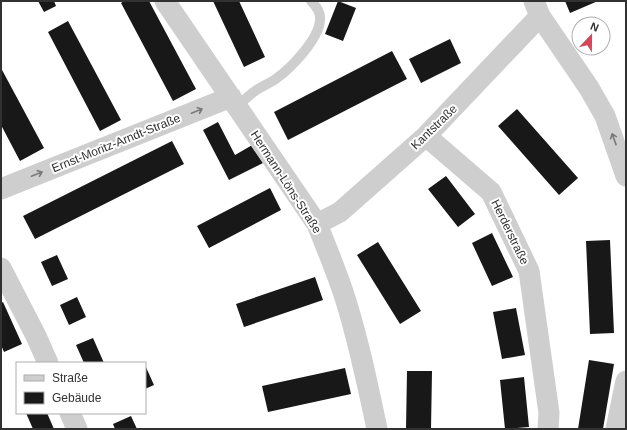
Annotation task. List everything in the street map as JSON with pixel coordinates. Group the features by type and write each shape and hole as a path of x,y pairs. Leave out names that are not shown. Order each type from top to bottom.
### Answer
{"street":[{"name":"Hermann-Löns-Straße","path":"165,1 316,224 346,301 366,374 377,429"},
{"name":"Kantstraße","path":"316,224 340,212 426,136 537,8"},
{"path":"537,8 606,116 626,176"},
{"name":"Ernst-Moritz-Arndt-Straße","path":"1,189 234,102"},
{"name":"Herderstraße","path":"426,136 491,192 529,271 549,413 548,429"},
{"path":"1,268 48,362"},
{"path":"616,429 626,381"},
{"path":"70,414 77,429"}],"lane":[{"path":"234,102 276,79 294,64 308,47 320,20 318,9 312,1"}],"building":[{"path":"38,1 54,1 56,6 44,12"},
{"path":"124,1 149,1 196,89 173,101 121,3"},
{"path":"213,1 239,1 265,57 244,67"},
{"path":"338,1 356,8 343,41 325,34"},
{"path":"565,1 598,1 570,13"},
{"path":"68,21 121,120 100,131 48,32"},
{"path":"450,39 461,63 421,83 409,59"},
{"path":"392,51 407,79 288,140 274,112"},
{"path":"1,68 44,148 20,161 1,125"},
{"path":"517,109 578,178 559,195 498,126"},
{"path":"218,122 235,155 254,144 263,163 229,180 203,130"},
{"path":"172,141 184,164 35,239 23,216"},
{"path":"446,176 475,214 458,227 428,189"},
{"path":"270,188 281,210 209,248 197,226"},
{"path":"492,233 513,277 492,286 472,243"},
{"path":"610,240 614,333 590,334 586,241"},
{"path":"378,242 421,311 400,324 357,255"},
{"path":"57,255 68,279 52,286 41,262"},
{"path":"315,277 323,300 244,327 236,304"},
{"path":"77,297 86,317 69,325 60,305"},
{"path":"3,302 22,344 4,352 1,345 1,303"},
{"path":"516,308 525,355 502,359 493,312"},
{"path":"93,338 104,362 84,362 76,345"},
{"path":"589,360 614,364 603,429 578,429"},
{"path":"146,367 154,385 146,389"},
{"path":"345,368 351,394 268,412 262,386"},
{"path":"407,371 432,371 431,429 406,429"},
{"path":"524,377 529,427 505,429 500,380"},
{"path":"26,414 47,414 54,429 33,429"},
{"path":"131,416 137,429 115,429 113,424"}]}
